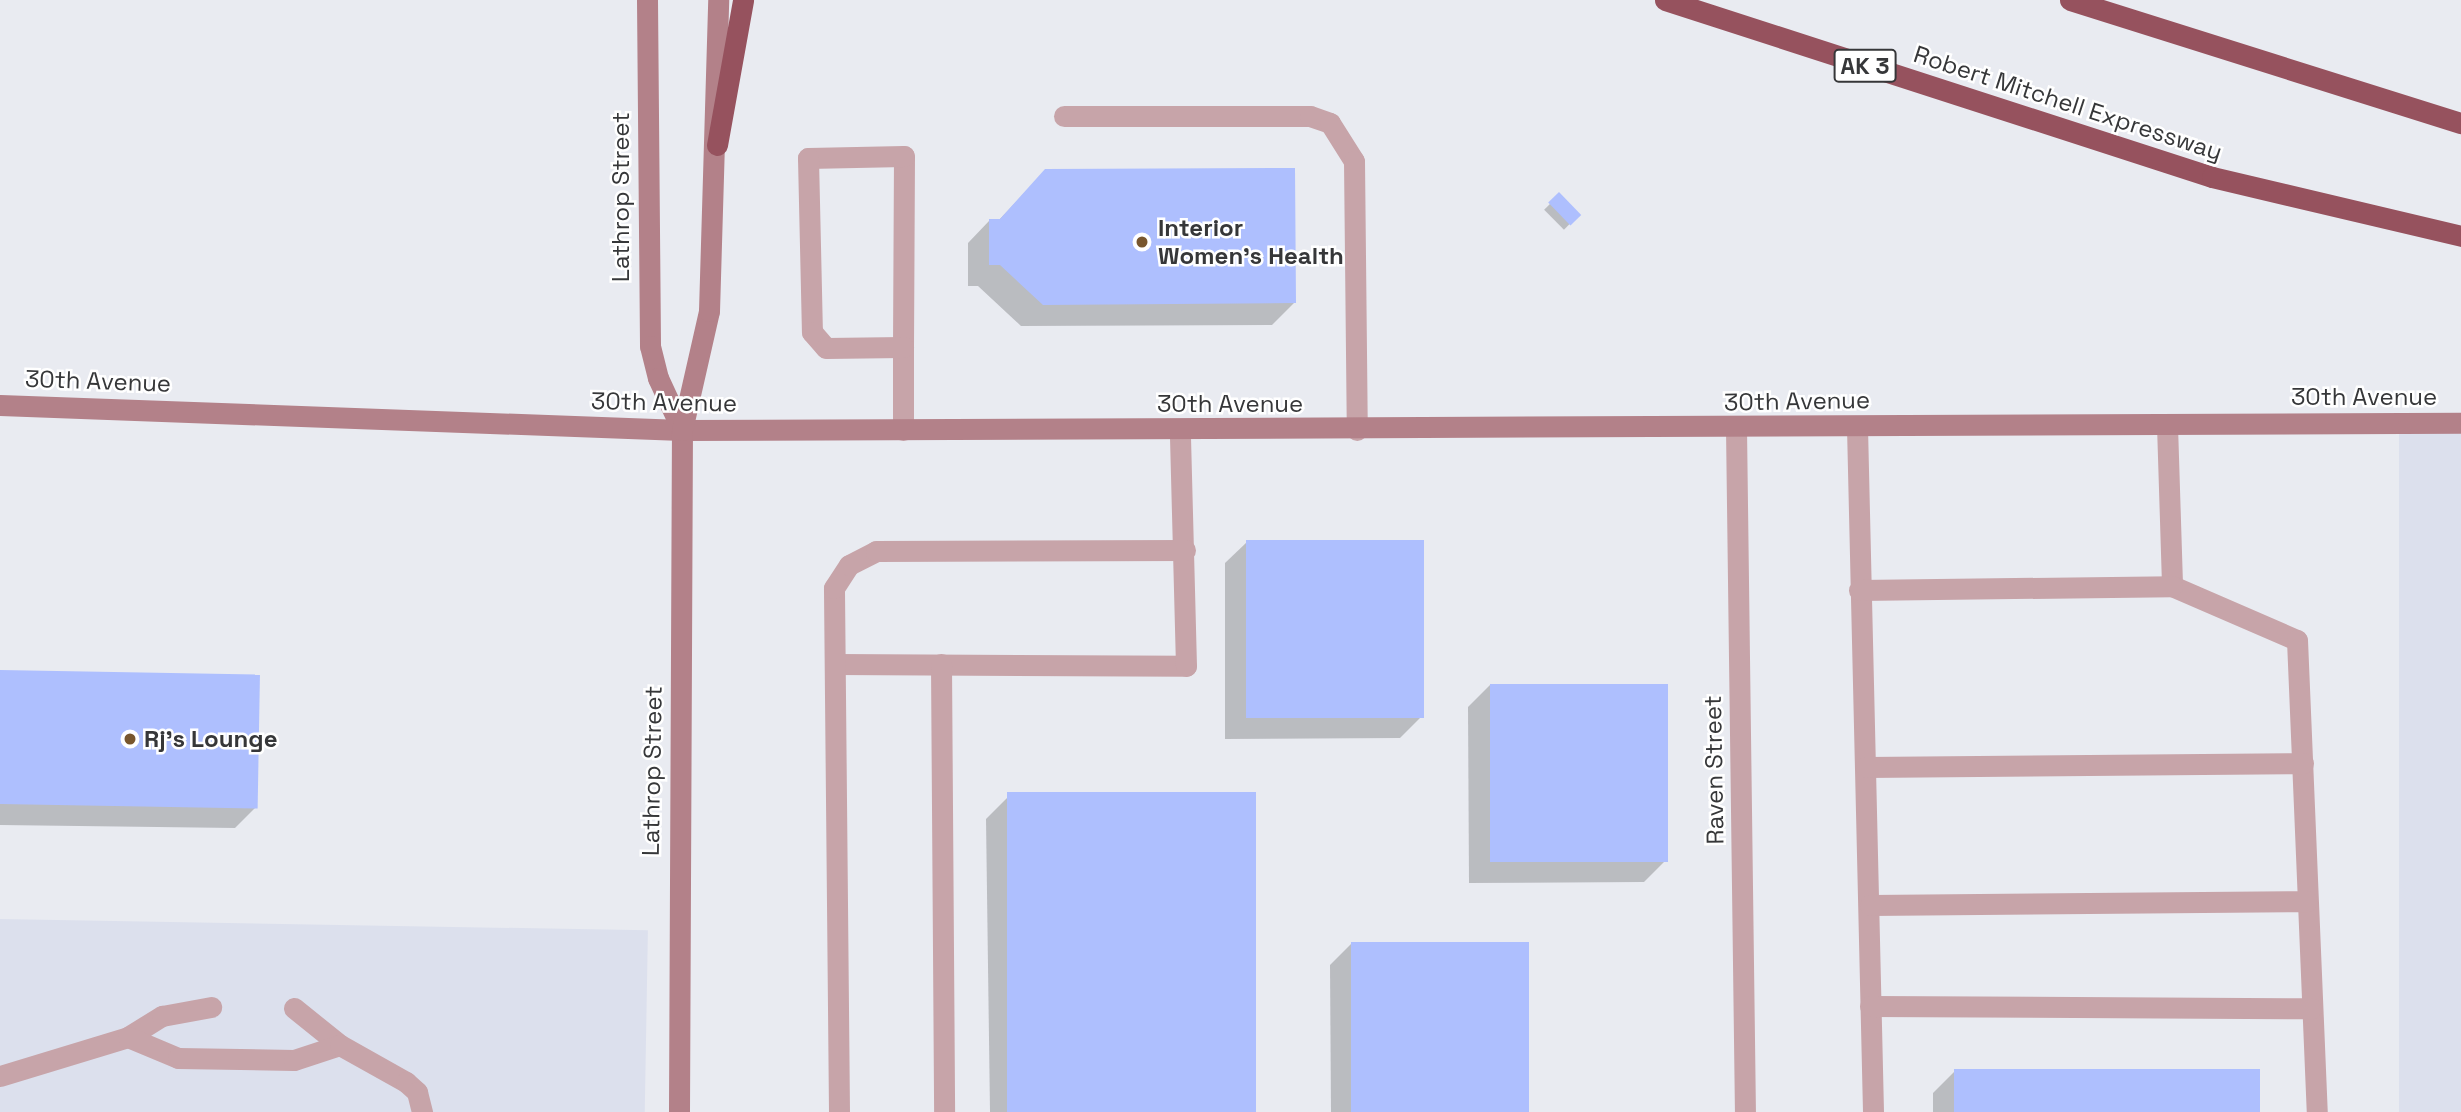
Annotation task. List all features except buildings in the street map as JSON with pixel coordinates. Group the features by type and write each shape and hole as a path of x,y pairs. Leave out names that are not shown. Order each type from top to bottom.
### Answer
{"highway":[{"path":"717,145 743,0"},
{"name":"Robert Mitchell Expressway","path":"1665,0 2212,177 2461,236"},
{"path":"2070,0 2461,123"}],"main road":[{"name":"Lathrop Street","path":"647,0 650,346 659,378 682,430"},
{"name":"Lathrop Street","path":"679,1112 682,430 709,311 717,145 718,0"},
{"name":"30th Avenue","path":"0,405 682,430 1357,430 2461,423"}],"street":[{"path":"1064,116 1310,116 1330,123 1354,162 1357,430"},
{"path":"903,430 904,347 904,156 807,158 812,332 827,348 904,347"},
{"path":"2167,425 2172,586"},
{"path":"1857,427 1873,1112"},
{"name":"Raven Street","path":"1736,428 1745,1112"},
{"path":"835,664 1186,666 1180,430"},
{"path":"839,1112 834,588 849,565 876,551 1185,550"},
{"path":"1859,590 2172,586 2297,640 2317,1112"},
{"path":"941,664 944,1112"},
{"path":"1866,767 2303,763"},
{"path":"1870,905 2307,901"},
{"path":"1870,1006 2311,1008"},
{"path":"0,1076 128,1037 162,1016 212,1007"},
{"path":"294,1008 340,1045 406,1082 417,1092 422,1112"},
{"path":"128,1037 178,1058 293,1060 340,1045"}],"shaded area":[{"path":"2399,432 2461,432 2461,1112 2399,1112"},
{"path":"0,919 648,930 645,1112 0,1112"}],"place":[{"name":"Interior Women's Health","path":"1142,242"},
{"name":"Rj's Lounge","path":"130,739"}]}
